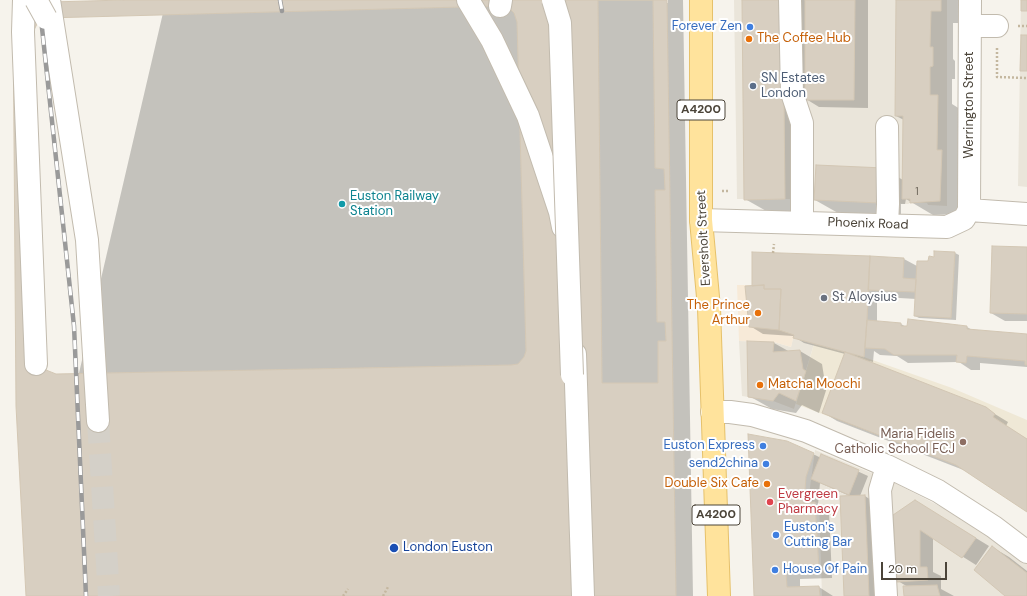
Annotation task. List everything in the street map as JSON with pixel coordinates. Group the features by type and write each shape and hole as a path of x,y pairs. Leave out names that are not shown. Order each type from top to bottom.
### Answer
{"main road":[{"name":"Eversholt Street","path":"701,0 701,220 709,308 718,596"}],"street":[{"path":"24,0 23,32 36,364"},
{"path":"468,0 492,40 528,116 560,212 570,267 576,372 583,596"},
{"path":"553,0 560,23 572,375"},
{"path":"790,0 792,93 802,123 802,223"},
{"name":"Werrington Street","path":"969,210 970,0"},
{"path":"44,6 87,240 98,421"},
{"path":"970,26 997,33"},
{"path":"887,127 887,225"},
{"path":"969,210 1027,214"},
{"name":"Phoenix Road","path":"701,220 947,227 964,219 969,210"},
{"path":"712,412 743,413 806,431 888,466 938,491 994,527 1027,552"},
{"path":"886,596 880,490 888,466"}],"path":[{"path":"997,33 997,77 1027,78"},
{"path":"773,253 774,240"},
{"path":"383,596 388,587"},
{"path":"343,596 348,589"}],"shaded area":[{"path":"734,0 947,0 947,206 928,205 927,203 908,204 785,199 737,199"},
{"path":"1021,0 1027,0 1027,187 1018,186"},
{"path":"737,285 764,285 794,335 791,347 774,342 739,341"},
{"path":"793,338 814,344 794,409 773,401 742,396 739,341 774,342 791,347"},
{"name":"Maria Fidelis Catholic School FCJ","path":"814,344 864,357 952,388 1027,420 1027,512 956,465 796,404"},
{"path":"815,450 891,481 1007,541 1027,558 1027,596 822,596 819,503 808,502"}],"building":[{"name":"Euston Railway Station","path":"124,0 667,0 676,596 26,596 16,406 13,3"},
{"path":"598,0 653,0 655,168 664,169 665,190 655,190 657,322 665,322 666,341 658,341 658,383 602,383"},
{"path":"742,0 783,0 785,199 744,200"},
{"path":"805,0 855,0 854,100 805,100"},
{"path":"896,0 941,0 941,11 931,11 930,47 933,47 933,66 930,67 930,95 938,95 937,150 942,150 940,201 910,203 910,199 902,199 903,116 895,116"},
{"path":"1021,0 1027,0 1027,11 1021,11"},
{"path":"500,6 509,8 514,13 517,22 526,351 524,357 518,364 56,374 46,370 44,361 33,32 39,20 46,18"},
{"path":"1021,35 1027,35 1027,71 1020,71"},
{"path":"816,165 884,168 879,203 814,200"},
{"path":"992,246 1027,247 1027,314 990,313"},
{"path":"934,251 955,252 951,318 914,316 917,261 928,261 929,256 934,257"},
{"name":"St Aloysius","path":"752,252 870,256 864,357 793,338 794,335 779,330 781,289 764,289 764,285 752,286"},
{"path":"870,256 904,258 903,278 916,279 915,292 868,290"},
{"path":"764,285 764,289 781,289 779,330 749,327 745,286"},
{"path":"908,319 967,326 967,329 1027,334 1027,365 1025,365 1025,361 967,356 966,363 956,362 957,355 894,355 885,349 865,348 867,320 901,323 901,326 907,326"},
{"path":"747,341 774,342 773,352 800,350 803,369 806,371 796,401 779,393 773,401 748,397"},
{"name":"Maria Fidelis Catholic School FCJ","path":"845,352 986,407 995,414 993,417 1027,439 1027,512 956,465 822,413"},
{"path":"748,434 787,441 814,453 806,477 804,503 815,502 819,570 786,571 787,587 819,586 820,596 754,596"},
{"path":"821,454 859,470 849,495 811,479"},
{"path":"865,495 869,596 844,596 840,496"},
{"path":"915,500 976,538 962,558 920,530 920,567 927,567 928,580 897,582 893,515"},
{"path":"992,546 1027,573 1027,596 1005,596 974,570"},
{"path":"937,585 940,596 904,596 903,586"}],"tunnel":[{"path":"98,421 109,596"}],"railway":[{"path":"39,0 74,326 86,596"},
{"path":"280,0 282,11"}],"place":[{"name":"Forever Zen","path":"750,27"},
{"name":"The Coffee Hub","path":"749,39"},
{"name":"SN Estates London","path":"753,86"},
{"name":"Euston Railway Station","path":"342,204"},
{"name":"St Aloysius","path":"824,298"},
{"name":"The Prince Arthur","path":"758,313"},
{"name":"Matcha Moochi","path":"760,385"},
{"name":"Maria Fidelis Catholic School FCJ","path":"963,442"},
{"name":"Euston Express","path":"763,446"},
{"name":"send2china","path":"766,464"},
{"name":"Double Six Cafe","path":"767,484"},
{"name":"Evergreen Pharmacy","path":"770,502"},
{"name":"Eustonʼs Cutting Bar","path":"776,535"},
{"name":"London Euston","path":"394,548"},
{"name":"House Of Pain","path":"775,570"}]}
